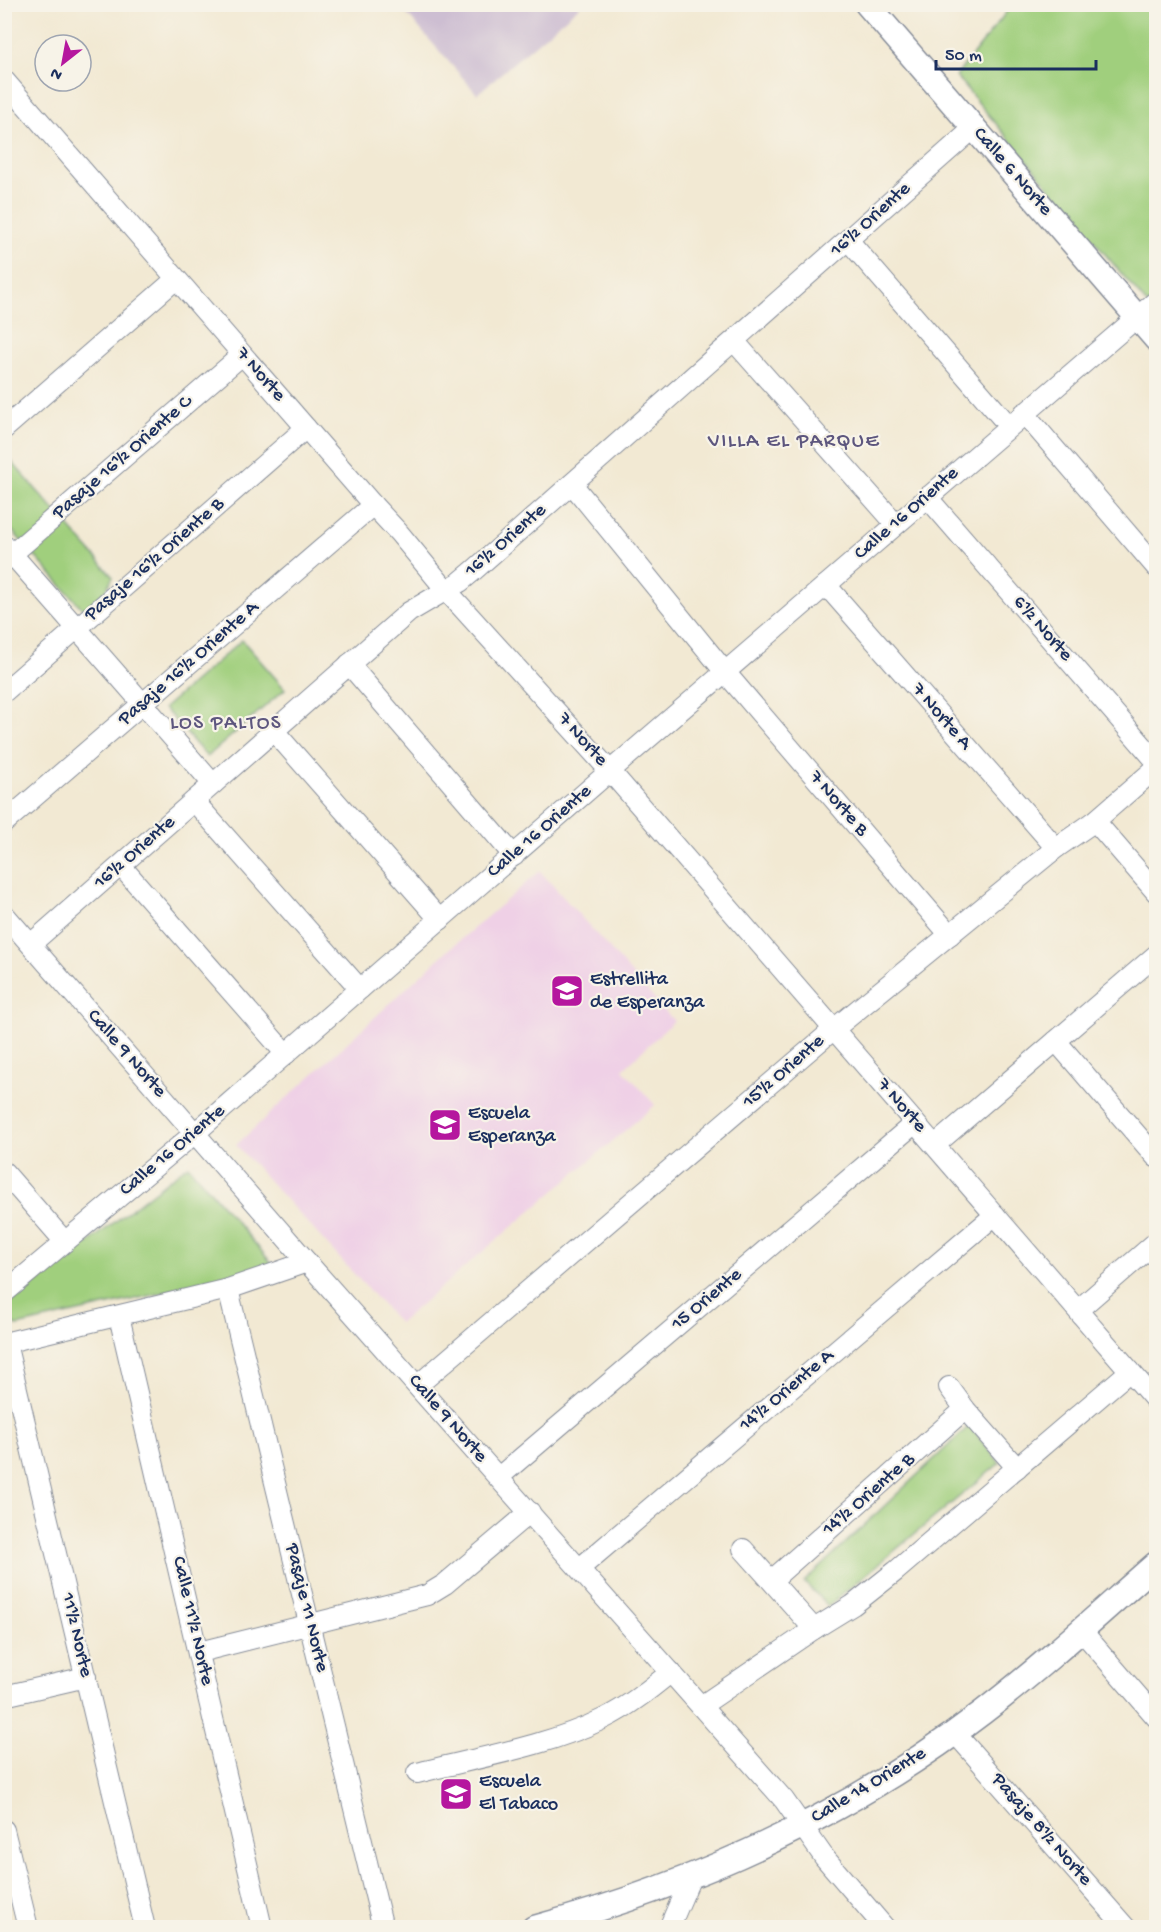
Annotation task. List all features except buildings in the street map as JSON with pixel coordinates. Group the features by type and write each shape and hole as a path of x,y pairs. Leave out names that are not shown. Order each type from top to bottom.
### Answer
{"street":[{"name":"Calle 6 Norte","path":"867,4 1156,339"},
{"name":"7 Norte","path":"4,80 399,533 446,590 610,771 1156,1401"},
{"name":"16½ Oriente","path":"31,944 409,612 472,572 974,128"},
{"path":"848,240 1156,567"},
{"path":"4,429 176,279"},
{"name":"Calle 16 Oriente","path":"4,1293 195,1133 610,771 1156,301"},
{"path":"734,341 896,524"},
{"name":"Pasaje 16½ Oriente C","path":"7,553 242,355"},
{"name":"Pasaje 16½ Oriente B","path":"4,692 306,428"},
{"name":"7 Norte B","path":"572,484 725,672 950,935"},
{"name":"6½ Norte","path":"927,497 1156,761"},
{"name":"Pasaje 16½ Oriente A","path":"4,824 373,505"},
{"path":"7,553 78,628 213,784"},
{"name":"7 Norte A","path":"825,585 1056,848"},
{"path":"349,664 514,856"},
{"path":"274,731 440,920"},
{"name":"15½ Oriente","path":"418,1385 834,1029 1056,848 1095,821 1156,768"},
{"path":"194,801 360,989"},
{"path":"1095,821 1156,892"},
{"path":"121,866 286,1054"},
{"name":"Calle 9 Norte","path":"4,914 307,1262 784,1800 824,1857 885,1928"},
{"path":"935,1145 1156,955"},
{"path":"1056,1041 1156,1157"},
{"name":"15 Oriente","path":"499,1477 915,1123"},
{"path":"4,1172 65,1242"},
{"name":"14½ Oriente A","path":"580,1568 995,1215"},
{"path":"1078,1310 1156,1242"},
{"path":"5,1343 228,1290 307,1262"},
{"name":"Pasaje 11 Norte","path":"228,1290 383,1928"},
{"name":"Calle 11½ Norte","path":"119,1316 262,1928"},
{"name":"11½ Norte","path":"5,1343 144,1928"},
{"path":"701,1706 853,1605 888,1578 1130,1371"},
{"path":"949,1387 965,1409 1017,1468"},
{"name":"14½ Oriente B","path":"772,1580 965,1409"},
{"path":"199,1652 427,1595 445,1584 530,1512"},
{"path":"743,1549 814,1629"},
{"name":"Calle 14 Oriente","path":"534,1928 602,1908 691,1877 750,1852 885,1779 955,1733 1008,1693 1156,1564"},
{"path":"1081,1630 1156,1717"},
{"path":"417,1773 534,1743 577,1729 622,1708 671,1672"},
{"path":"4,1696 86,1677"},
{"name":"Pasaje 8½ Norte","path":"955,1733 1126,1928"},
{"path":"4,1830 28,1928"},
{"path":"669,1928 691,1877"}],"shaded area":[{"path":"399,5 581,5 477,94"},
{"name":"Escuela Esperanza","path":"540,871 674,1021 623,1069 655,1105 399,1323 236,1145 436,961"}],"green space":[{"path":"1012,5 1156,5 1156,315 956,76"},
{"path":"4,453 113,577 90,617 5,523"},
{"path":"242,640 285,689 207,757 164,708"},
{"path":"188,1165 275,1267 17,1326 9,1322 5,1313 8,1305"},
{"path":"969,1426 1000,1463 828,1606 804,1582"}],"place":[{"name":"Estrellita de Esperanza","path":"567,991"},
{"name":"Escuela Esperanza","path":"445,1125"},
{"name":"Escuela El Tabaco","path":"456,1794"}],"district":[{"name":"VILLA EL PARQUE","path":"794,442"},
{"name":"LOS PALTOS","path":"226,724"}]}
